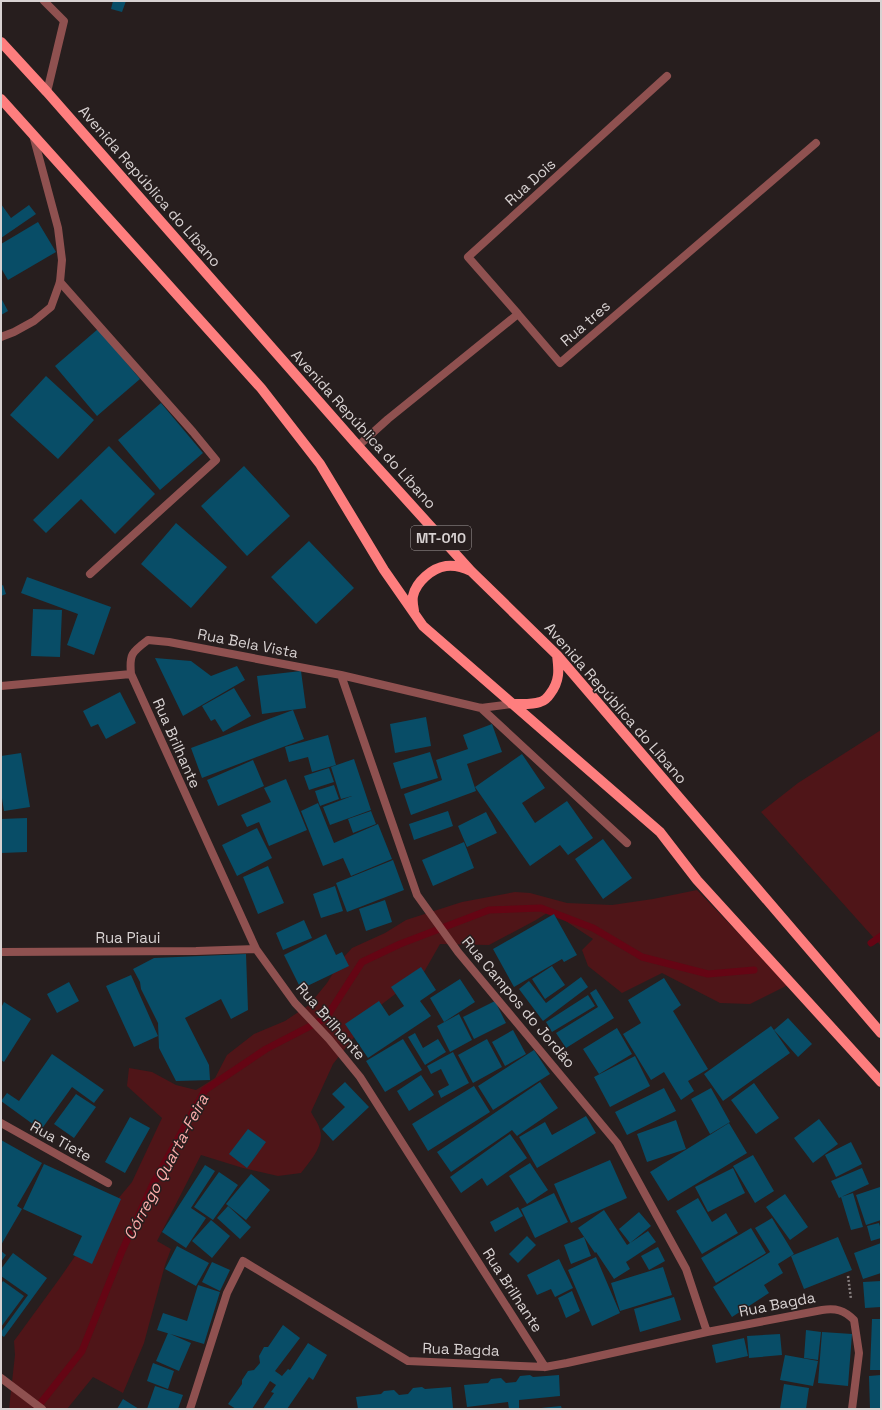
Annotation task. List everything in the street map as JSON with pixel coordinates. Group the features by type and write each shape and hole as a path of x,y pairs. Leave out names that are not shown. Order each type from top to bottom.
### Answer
{"main road":[{"name":"Avenida República do Líbano","path":"1,42 47,92 358,446 471,571 557,655 881,1033"},
{"path":"1,99 266,394 320,464 384,570 423,626 660,832 697,880 881,1082"},
{"path":"423,626 414,611 412,602 417,586 426,576 445,566 461,567 471,571"},
{"path":"512,704 541,702 547,697 556,684 558,677 559,669 557,655"}],"street":[{"path":"44,1 64,20 47,92"},
{"name":"Rua Dois","path":"518,314 468,257 667,76"},
{"path":"1,337 34,321 51,306 60,282 62,260 58,228 32,132"},
{"name":"Rua tres","path":"518,314 560,363 816,143"},
{"path":"60,282 216,460 90,574"},
{"path":"358,446 388,419 518,314"},
{"name":"Rua Bela Vista","path":"131,674 129,662 134,650 148,640 169,642 341,675 481,708 512,704"},
{"path":"1,686 131,674"},
{"name":"Rua Brilhante","path":"131,674 256,949 295,1004 329,1040 360,1077 546,1367"},
{"name":"Rua Campos do Jordão","path":"341,675 417,895 458,952 617,1143 686,1269 707,1332"},
{"path":"481,708 627,843"},
{"name":"Rua Piaui","path":"1,952 196,951 256,949"},
{"name":"Rua Tiete","path":"1,1124 108,1183"},
{"name":"Rua Bagda","path":"190,1409 227,1293 243,1261 408,1361 546,1367 707,1332 832,1308 841,1310 854,1320 859,1353 852,1409"},
{"path":"1,1378 42,1409"}],"shaded area":[{"path":"881,730 881,946 761,812 798,783"},
{"path":"697,890 788,985 750,1004 720,1003 662,973 622,993 588,966 582,950 593,939 564,920 547,913 489,945 440,944 424,972 377,1008 333,1064 311,1112 318,1123 321,1136 319,1147 301,1173 278,1176 243,1168 201,1155 157,1241 171,1249 165,1265 144,1343 123,1393 93,1377 67,1409 9,1409 15,1355 14,1341 98,1223 132,1182 162,1118 127,1086 129,1068 152,1072 176,1085 196,1090 215,1078 227,1055 254,1034 285,1021 309,1005 327,983 342,959 352,948 385,933 406,920 462,902 515,892 530,893 567,903 612,905 653,899"}],"building":[{"path":"113,1 126,1 122,12 111,9"},
{"path":"1,204 11,218 29,205 36,214 1,238"},
{"path":"38,222 56,252 8,280 1,268 1,244"},
{"path":"1,298 8,311 1,315"},
{"path":"98,329 140,379 97,416 55,366"},
{"path":"46,376 94,420 58,459 10,415"},
{"path":"161,403 203,453 160,490 118,440"},
{"path":"109,446 155,494 115,534 81,499 46,533 33,520"},
{"path":"244,466 290,516 247,556 201,506"},
{"path":"176,523 227,567 191,608 141,564"},
{"path":"309,541 354,588 316,624 271,577"},
{"path":"27,577 111,607 94,655 67,645 78,614 21,593"},
{"path":"3,585 6,594 1,596 1,586"},
{"path":"33,609 62,610 60,657 31,656"},
{"path":"155,658 191,661 211,676 237,666 245,680 183,716"},
{"path":"301,671 306,708 262,714 257,676"},
{"path":"234,688 251,716 223,732 215,719 211,721 202,706"},
{"path":"120,692 136,723 106,739 98,724 91,727 83,711"},
{"path":"293,710 304,739 202,778 191,748"},
{"path":"426,717 431,746 395,753 390,724"},
{"path":"492,724 502,752 467,764 476,791 411,815 404,794 442,780 436,760 468,749 463,735"},
{"path":"328,735 336,765 312,772 308,757 289,762 285,747"},
{"path":"430,752 438,778 401,789 393,763"},
{"path":"21,753 30,807 4,811 1,792 1,756"},
{"path":"522,754 545,788 522,803 535,823 567,801 593,838 568,855 560,845 530,866 475,787"},
{"path":"354,759 371,810 330,825 323,807 352,796 341,799 331,767"},
{"path":"253,760 264,786 218,806 207,780"},
{"path":"329,768 334,782 309,790 304,776"},
{"path":"286,779 307,830 269,846 259,822 247,827 241,815 271,802 264,788"},
{"path":"334,785 339,799 320,806 315,791"},
{"path":"318,803 334,843 378,824 392,859 351,876 343,858 323,866 301,811"},
{"path":"371,811 376,824 353,833 348,819"},
{"path":"448,811 453,826 414,840 409,824"},
{"path":"486,812 497,833 467,847 458,826"},
{"path":"27,818 27,852 1,853 1,819"},
{"path":"257,828 272,858 237,876 222,845"},
{"path":"603,839 632,878 603,899 575,859"},
{"path":"464,842 474,868 433,886 422,860"},
{"path":"393,860 404,890 347,912 336,883"},
{"path":"268,866 284,903 258,914 243,877"},
{"path":"335,886 343,911 321,918 313,894"},
{"path":"385,900 392,922 366,931 359,909"},
{"path":"554,914 577,955 564,962 562,959 514,987 493,949"},
{"path":"304,920 312,938 283,950 276,933"},
{"path":"326,934 336,955 342,952 349,966 301,989 284,955"},
{"path":"246,954 248,1010 231,1019 221,999 185,1018 209,1065 210,1080 176,1081 159,1048 158,1023 133,969 154,958"},
{"path":"552,966 565,985 545,999 532,979"},
{"path":"421,967 436,990 420,1001 431,1016 368,1058 345,1024 379,1001 389,1016 404,1006 391,987"},
{"path":"131,975 158,1036 134,1047 106,986"},
{"path":"581,977 588,987 543,1021 519,989 529,981 546,1003"},
{"path":"664,978 681,1005 673,1011 708,1069 688,1081 694,1091 681,1100 664,1072 651,1080 623,1034 641,1023 628,1000"},
{"path":"460,979 475,1002 444,1022 430,998"},
{"path":"69,982 79,1001 57,1013 47,994"},
{"path":"596,989 614,1018 566,1048 556,1033 598,1007 590,993"},
{"path":"588,995 595,1006 552,1032 546,1022"},
{"path":"495,1001 506,1023 474,1039 463,1017"},
{"path":"4,1002 31,1019 4,1062 1,1060 1,1008"},
{"path":"459,1014 472,1040 450,1052 437,1026"},
{"path":"788,1018 812,1044 798,1057 774,1030"},
{"path":"771,1026 790,1053 723,1101 704,1074"},
{"path":"617,1028 632,1054 599,1074 583,1049"},
{"path":"513,1030 526,1054 505,1066 492,1042"},
{"path":"415,1033 423,1048 438,1039 446,1052 425,1065 408,1037"},
{"path":"403,1039 422,1070 385,1092 366,1061"},
{"path":"487,1039 502,1067 473,1083 458,1055"},
{"path":"534,1050 550,1074 493,1110 478,1086"},
{"path":"453,1052 469,1083 441,1098 438,1091 449,1085 441,1069 431,1074 427,1066"},
{"path":"52,1054 104,1090 94,1103 72,1087 41,1130 1,1101 7,1093 19,1101"},
{"path":"635,1056 650,1086 610,1107 594,1077"},
{"path":"421,1075 434,1095 409,1111 397,1091"},
{"path":"345,1082 369,1107 333,1141 322,1129 345,1107 332,1094"},
{"path":"540,1082 558,1108 517,1136 512,1130 451,1172 437,1152"},
{"path":"754,1083 779,1118 756,1134 731,1100"},
{"path":"474,1086 490,1112 428,1151 412,1124"},
{"path":"664,1088 676,1111 627,1135 615,1112"},
{"path":"711,1088 730,1122 710,1134 691,1099"},
{"path":"76,1094 96,1107 74,1138 54,1124"},
{"path":"586,1116 596,1133 537,1168 519,1137 545,1122 552,1135"},
{"path":"130,1117 150,1128 125,1173 105,1162"},
{"path":"819,1119 838,1144 813,1163 794,1138"},
{"path":"676,1120 686,1149 647,1162 637,1134"},
{"path":"729,1123 747,1153 668,1201 650,1172"},
{"path":"248,1129 266,1142 247,1168 229,1154"},
{"path":"510,1134 527,1158 487,1186 482,1178 461,1193 450,1177"},
{"path":"1,1140 42,1163 17,1206 22,1209 1,1245"},
{"path":"851,1142 862,1164 836,1177 825,1155"},
{"path":"753,1155 774,1191 755,1203 733,1166"},
{"path":"610,1160 627,1198 571,1223 554,1184"},
{"path":"530,1163 548,1190 527,1204 509,1176"},
{"path":"44,1164 121,1199 92,1264 73,1255 82,1236 23,1209"},
{"path":"205,1165 215,1171 191,1208 206,1218 186,1248 162,1232"},
{"path":"733,1168 745,1193 708,1212 695,1187"},
{"path":"862,1168 869,1184 839,1198 831,1181"},
{"path":"219,1172 238,1185 213,1220 194,1207"},
{"path":"251,1174 270,1190 246,1220 226,1204"},
{"path":"880,1187 881,1220 866,1225 856,1195"},
{"path":"554,1193 568,1222 535,1238 521,1209"},
{"path":"853,1193 863,1227 851,1230 841,1197"},
{"path":"785,1194 808,1227 790,1240 766,1207"},
{"path":"698,1198 712,1222 726,1213 738,1233 702,1254 676,1211"},
{"path":"228,1206 251,1227 240,1239 217,1218"},
{"path":"518,1207 523,1216 495,1232 490,1222"},
{"path":"604,1210 627,1245 648,1231 656,1242 626,1262 630,1269 614,1279 578,1228"},
{"path":"639,1212 651,1226 630,1243 619,1229"},
{"path":"772,1218 794,1254 778,1264 783,1273 764,1285 769,1293 732,1317 713,1287 770,1252 755,1228"},
{"path":"211,1220 230,1236 212,1258 192,1241"},
{"path":"879,1223 881,1238 871,1241 867,1226"},
{"path":"751,1228 766,1253 716,1283 701,1258"},
{"path":"527,1236 536,1245 518,1263 509,1254"},
{"path":"584,1237 591,1256 571,1264 564,1245"},
{"path":"838,1237 852,1270 804,1289 791,1256"},
{"path":"881,1243 881,1273 863,1279 854,1253"},
{"path":"177,1246 209,1263 196,1286 165,1269"},
{"path":"658,1247 665,1261 649,1270 641,1256"},
{"path":"1,1251 6,1255 1,1262"},
{"path":"13,1253 47,1278 4,1337 1,1335 1,1332 28,1295 1,1276 1,1269"},
{"path":"596,1257 620,1313 592,1326 568,1270"},
{"path":"559,1259 573,1288 555,1297 551,1289 537,1295 527,1275"},
{"path":"212,1262 230,1270 220,1291 202,1282"},
{"path":"663,1267 672,1295 620,1311 611,1283"},
{"path":"3,1281 24,1296 1,1327 1,1284"},
{"path":"881,1281 881,1307 865,1308 863,1282"},
{"path":"198,1285 220,1292 204,1344 157,1330 163,1313 187,1321"},
{"path":"572,1291 580,1311 566,1318 558,1298"},
{"path":"674,1297 681,1320 640,1332 634,1309"},
{"path":"872,1319 881,1319 881,1370 870,1370"},
{"path":"283,1325 300,1338 275,1371 282,1376 288,1369 290,1370 308,1343 327,1355 313,1380 309,1377 287,1409 263,1409 274,1393 271,1392 276,1385 270,1381 252,1409 236,1409 228,1404 242,1384 242,1380 248,1371 254,1370 260,1363 259,1356 264,1347 268,1347"},
{"path":"806,1330 821,1332 818,1360 804,1358"},
{"path":"822,1332 852,1334 848,1386 818,1383"},
{"path":"168,1333 191,1343 179,1371 156,1361"},
{"path":"780,1334 782,1355 749,1358 747,1336"},
{"path":"744,1338 748,1356 716,1363 712,1345"},
{"path":"785,1355 818,1361 813,1386 780,1380"},
{"path":"153,1363 174,1371 168,1389 147,1381"},
{"path":"530,1375 533,1377 559,1375 560,1396 519,1400 519,1409 509,1409 508,1402 467,1407 464,1385 488,1383 491,1379 501,1378 506,1383 516,1382 520,1376"},
{"path":"881,1375 881,1409 870,1409 869,1376"},
{"path":"784,1384 809,1388 806,1409 780,1409"},
{"path":"155,1386 183,1395 178,1409 147,1409"},
{"path":"422,1387 425,1389 451,1387 453,1408 358,1409 356,1397 381,1394 384,1391 394,1390 399,1395 408,1394 413,1388"},
{"path":"123,1399 139,1409 117,1409"},
{"path":"561,1406 562,1409 541,1409 541,1408"}],"waterway":[{"name":"Córrego Quarta-Feira","path":"36,1409 82,1351 122,1251 153,1184 205,1090 266,1049 326,1018 362,962 400,944 489,910 541,908 593,928 642,957 708,974 754,970"},
{"name":"Córrego Quarta-Feira","path":"871,943 881,936"}]}
